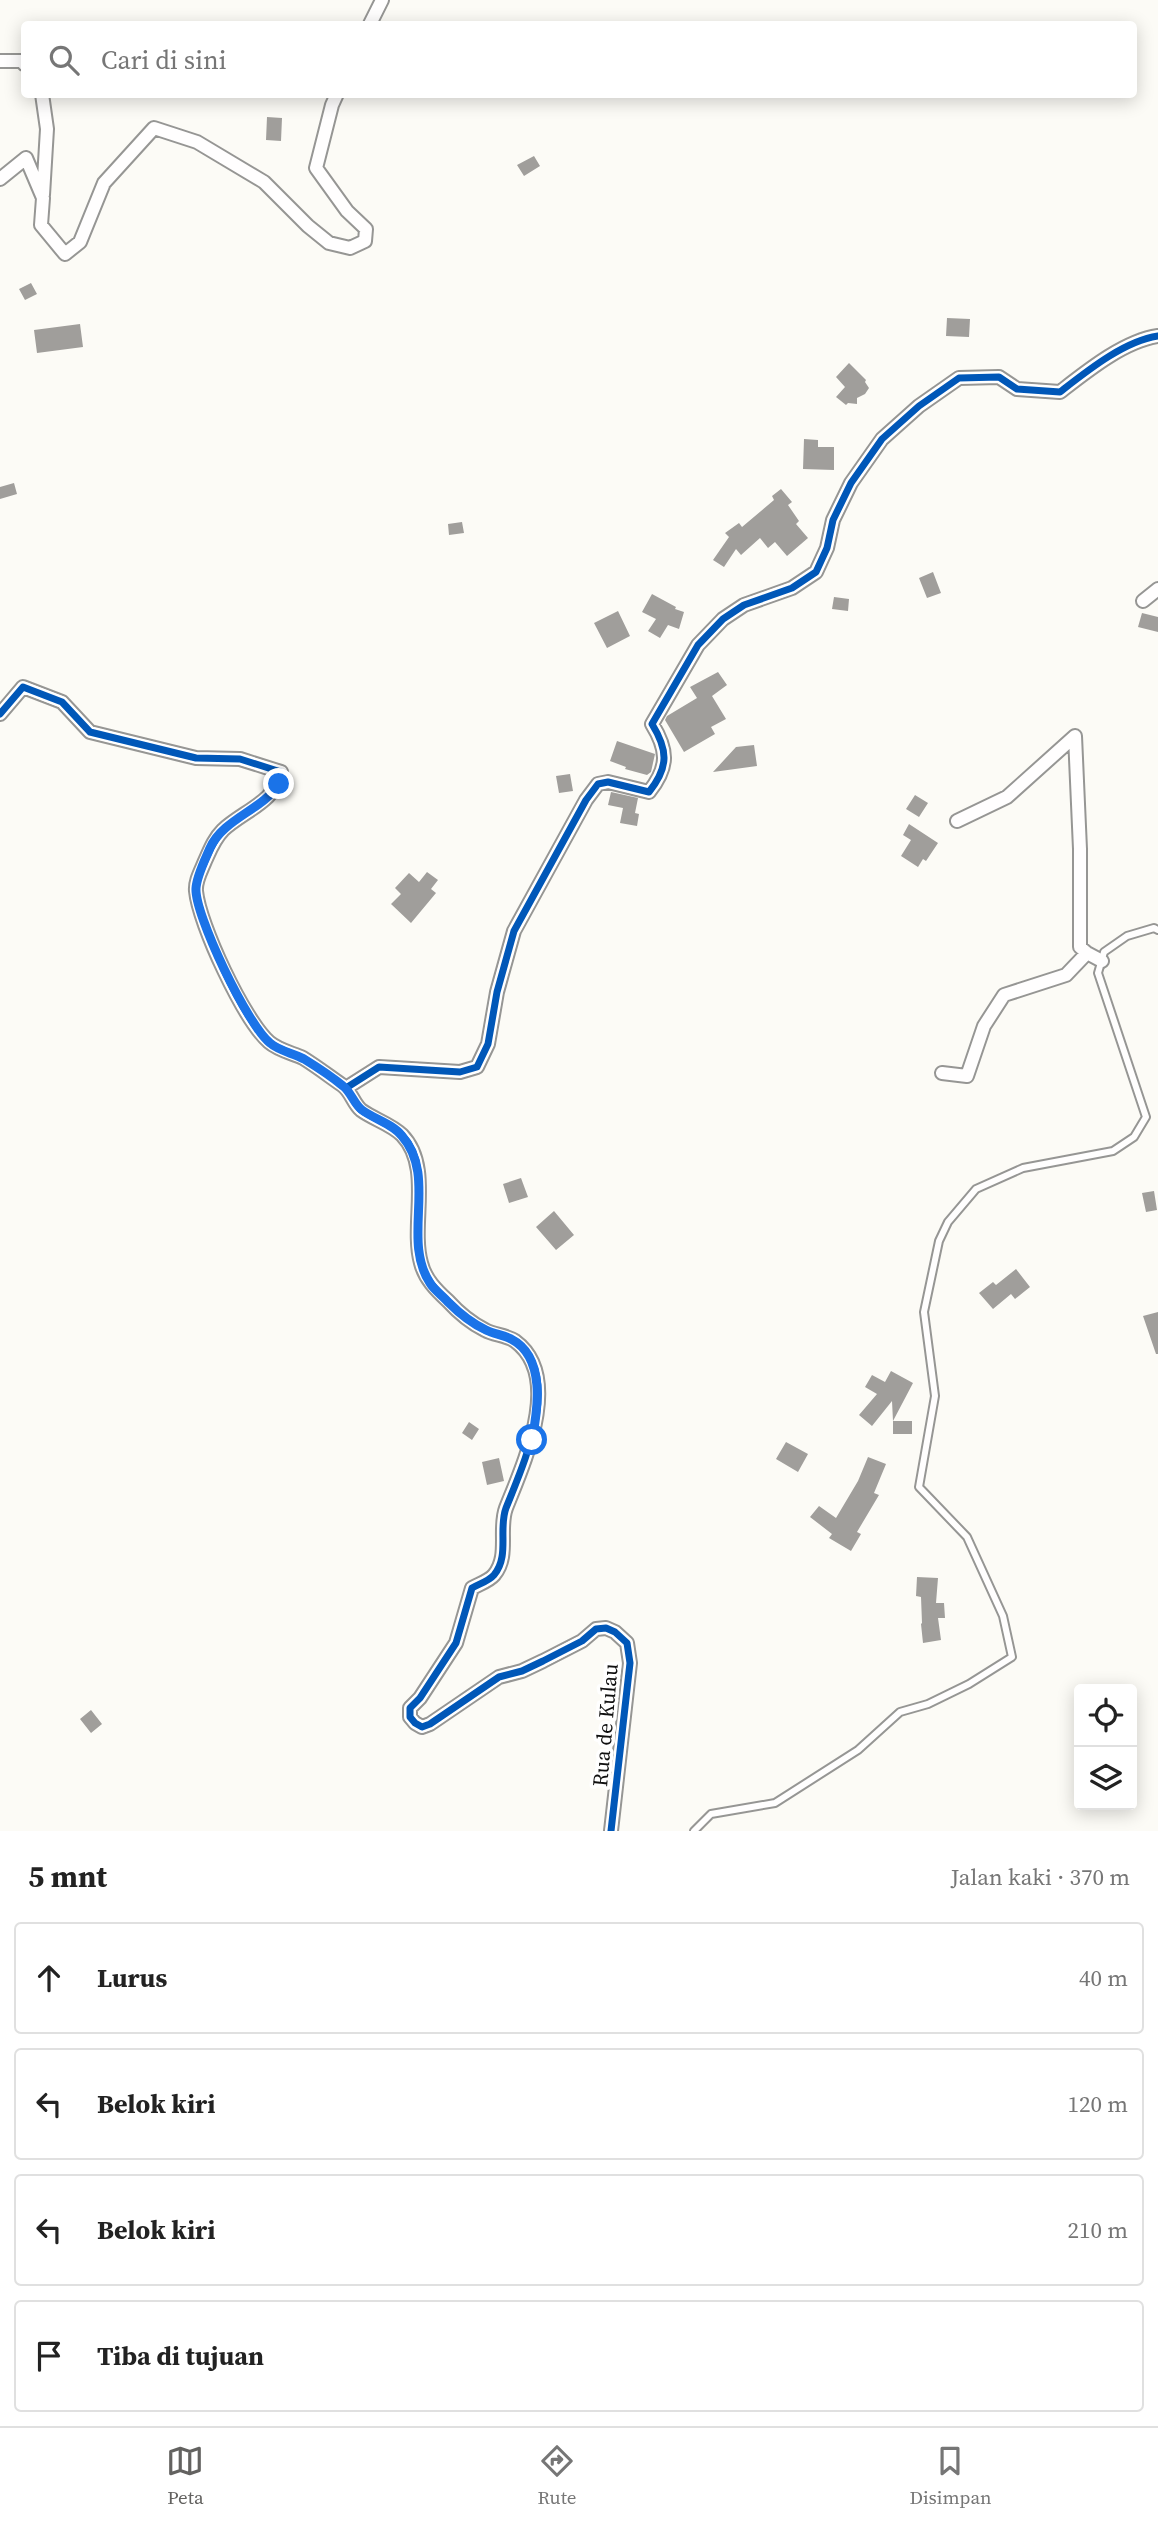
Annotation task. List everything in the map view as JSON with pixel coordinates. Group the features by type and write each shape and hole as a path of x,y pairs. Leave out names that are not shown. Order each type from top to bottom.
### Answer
{"street":[{"path":"372,21 382,0"},
{"path":"0,61 21,61"},
{"path":"43,98 47,129 41,225 65,254 80,242 104,183 153,128 197,142 264,182 329,243 350,248 365,242 366,229 347,211 316,168 335,98"},
{"path":"0,179 26,158 43,198"},
{"path":"0,714 23,687 62,702 90,732 197,758 240,759 281,772 279,784 273,793 223,830 211,845 196,889 202,918 229,982 247,1014 270,1043 303,1058 346,1088 379,1068 460,1072 477,1067 488,1044 496,992 514,931 586,800 598,784 608,782 649,792 660,778 664,743 652,724 698,645 723,619 744,605 792,588 816,572 827,548 833,520 851,483 882,439 919,406 959,378 999,377 1017,389 1060,392 1088,371 1142,338 1158,336"},
{"path":"1143,601 1158,589"},
{"path":"957,821 1007,797 1075,736 1080,849 1080,947 1102,961"},
{"path":"942,1073 967,1076 984,1026 1004,995 1066,975 1087,953"},
{"name":"Rua de Kulau","path":"346,1088 360,1109 402,1134 414,1155 420,1208 417,1233 421,1262 430,1284 467,1318 486,1330 513,1339 525,1350 534,1366 538,1409 532,1440 504,1515 502,1562 494,1576 472,1588 456,1643 420,1698 410,1708 410,1717 422,1727 430,1724 499,1677 522,1671 582,1642 596,1629 606,1628 615,1632 627,1643 630,1662 611,1831"}],"lane":[{"path":"694,1831 711,1815 775,1803 858,1750 900,1712 939,1699 1012,1657 1003,1616 967,1537 919,1487 935,1396 924,1312 939,1241 948,1222 976,1189 1023,1168 1113,1151 1134,1137 1146,1116 1098,973 1104,952 1127,936 1154,928 1158,930"}],"building":[{"path":"267,117 282,118 281,141 266,140"},
{"path":"534,156 540,166 524,176 517,165"},
{"path":"31,283 37,294 25,300 19,289"},
{"path":"947,318 970,319 969,337 946,336"},
{"path":"80,324 83,347 37,353 34,330"},
{"path":"849,363 866,380 869,388 857,398 857,404 846,405 836,397 845,387 836,377"},
{"path":"804,439 818,440 818,447 834,447 834,470 803,469"},
{"path":"14,483 17,494 0,499 0,487"},
{"path":"781,489 792,502 788,505 799,521 796,524 808,538 787,556 775,542 768,548 760,538 741,555 736,549 724,567 713,560 729,537 725,533 739,523 742,527 774,500 772,496"},
{"path":"462,522 464,533 449,535 448,524"},
{"path":"933,572 941,593 927,598 919,578"},
{"path":"652,594 684,612 679,629 668,625 660,638 648,631 656,619 642,612"},
{"path":"834,597 849,599 848,611 832,609"},
{"path":"618,611 630,636 607,648 594,623"},
{"path":"1142,613 1158,617 1158,632 1138,627"},
{"path":"718,672 727,685 712,696 726,719 711,727 715,734 684,752 665,720 667,716 697,698 690,687"},
{"path":"617,741 655,754 651,772 647,775 625,769 626,767 610,761"},
{"path":"754,745 757,766 713,772 736,747"},
{"path":"570,774 573,791 559,793 556,776"},
{"path":"611,792 638,798 635,813 639,814 637,826 620,823 623,808 608,805"},
{"path":"915,795 928,803 919,817 906,809"},
{"path":"909,824 938,843 926,861 923,859 918,867 901,856 911,840 903,835"},
{"path":"427,872 438,880 431,889 436,893 411,923 391,904 401,894 395,888 409,873 419,882"},
{"path":"521,1178 528,1197 509,1203 503,1184"},
{"path":"1154,1191 1157,1210 1146,1212 1142,1193"},
{"path":"554,1211 574,1235 556,1250 536,1227"},
{"path":"1016,1269 1030,1287 1015,1299 1011,1294 993,1309 979,1293 993,1282 996,1285"},
{"path":"1158,1312 1158,1354 1156,1354 1143,1316"},
{"path":"891,1371 913,1383 893,1421 892,1401 872,1426 859,1415 877,1394 865,1387 872,1375 885,1382"},
{"path":"893,1421 912,1421 912,1434 893,1434"},
{"path":"469,1422 479,1429 472,1440 462,1433"},
{"path":"786,1442 808,1454 798,1472 776,1459"},
{"path":"868,1457 886,1464 874,1493 879,1495 857,1532 861,1534 851,1551 829,1538 832,1534 810,1517 819,1506 836,1518 858,1481"},
{"path":"499,1458 504,1481 487,1485 482,1462"},
{"path":"917,1577 938,1578 936,1603 944,1603 945,1618 938,1618 941,1640 923,1643 921,1597 916,1596"},
{"path":"91,1710 102,1724 91,1733 80,1719"}],"cycle path":[{"path":"346,1088 379,1067 460,1072 477,1067 488,1044 497,992 514,931 586,800 598,784 608,782 649,792 660,774 664,758 661,742 652,724 698,645 723,619 744,605 792,588 816,572 827,548 833,520 851,483 882,439 919,406 959,378 999,377 1017,389 1060,392 1119,350 1158,336"},
{"path":"0,714 23,687 62,702 90,732 196,758 240,759 281,772 278,782 266,799 220,833 199,876 196,887 199,906 224,971 247,1014 269,1042 318,1068 345,1088 361,1110 402,1135 417,1163 418,1248 425,1274 439,1293 470,1321 489,1332 515,1341 529,1357 537,1376 535,1422 504,1516 503,1551 499,1568 487,1581 472,1588 456,1643 420,1698 410,1708 410,1717 422,1727 430,1724 499,1677 522,1671 543,1661 582,1641 596,1629 606,1628 615,1632 627,1643 630,1663 611,1831"}],"route":[{"path":"279,784 273,793 223,830 211,845 196,889 202,918 229,982 247,1014 270,1043 303,1058 346,1088 360,1109 402,1134 414,1155 420,1208 417,1233 421,1262 430,1284 458,1311 486,1330 513,1339 525,1350 534,1366 538,1409 532,1440"}]}
